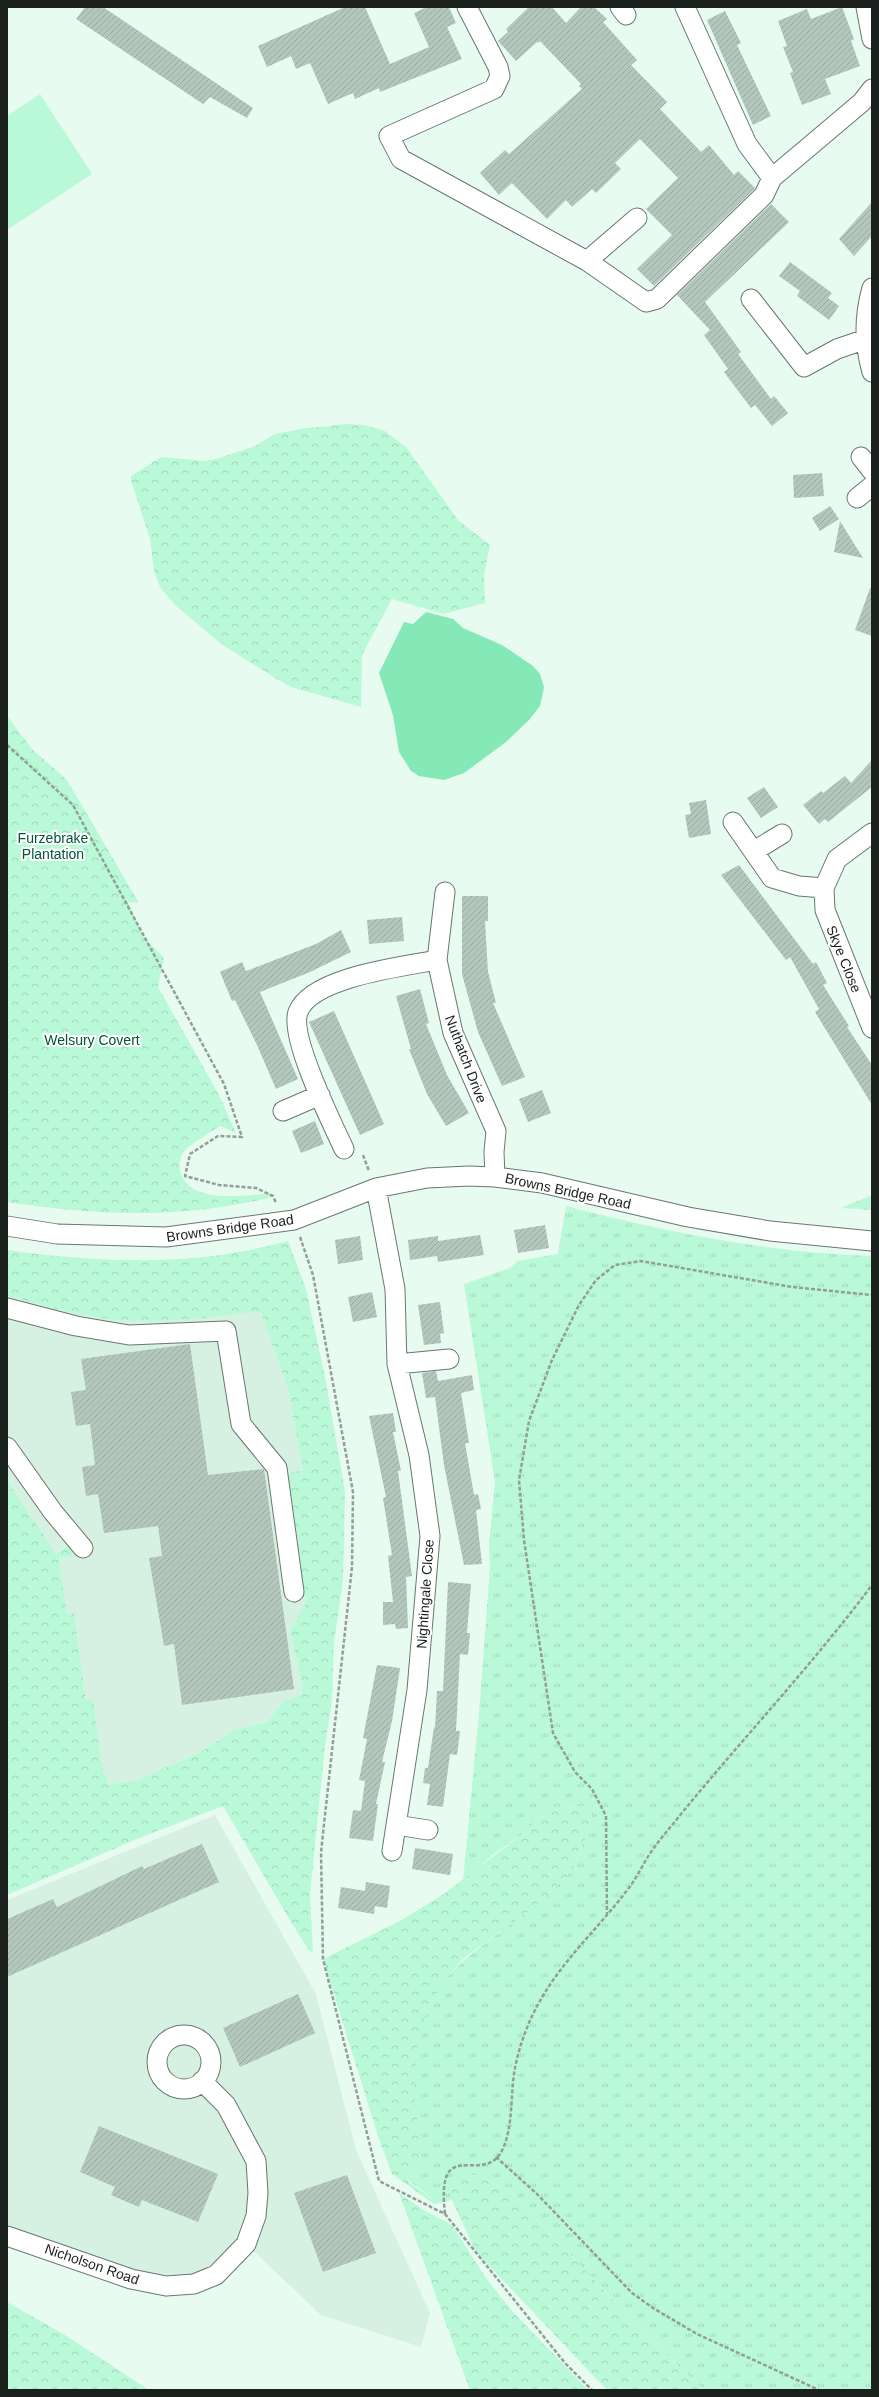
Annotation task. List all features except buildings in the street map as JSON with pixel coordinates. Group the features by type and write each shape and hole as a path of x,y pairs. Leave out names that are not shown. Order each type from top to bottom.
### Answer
{"street":[{"path":"467,7 498,67 500,76 494,89 389,136 401,159 587,261 646,302 657,299 764,194 772,178 862,102 872,89"},
{"path":"685,7 747,144 772,178"},
{"path":"866,7 872,39"},
{"path":"587,261 637,218"},
{"path":"872,288 867,307 866,339 872,372"},
{"path":"751,299 804,367 837,349 866,339"},
{"path":"857,498 872,486"},
{"path":"734,822 772,878 799,886 824,888"},
{"name":"Skye Close","path":"872,833 837,859 824,888 825,910 872,1028"},
{"path":"754,851 782,834"},
{"name":"Nuthatch Drive","path":"445,892 437,960 453,1033 496,1131 494,1152 495,1177"},
{"path":"344,1150 320,1095 297,1030 298,1012 312,995 343,980 376,970 437,960"},
{"path":"283,1111 320,1095"},
{"name":"Browns Bridge Road","path":"7,1226 57,1234 166,1237 294,1220 376,1188 427,1178 495,1177 542,1183 646,1208 736,1226 770,1231 872,1241"},
{"name":"Nightingale Close","path":"376,1188 395,1289 397,1364 419,1455 430,1536 418,1690 392,1851"},
{"path":"7,1308 76,1326 128,1335 226,1331 241,1424 277,1468 294,1592"},
{"path":"397,1364 449,1358"},
{"path":"7,1447 53,1512 83,1548"},
{"path":"396,1825 428,1830"},
{"name":"Nicholson Road","path":"7,2236 130,2279 166,2286 194,2284 216,2275 246,2244 256,2216 258,2193 256,2161 226,2105 202,2081"}],"path":[{"path":"7,745 73,805 224,1084 242,1137 218,1136 190,1154 185,1176 219,1185 256,1188 273,1196 282,1222"},
{"path":"344,1150 360,1150 376,1188"},
{"path":"607,1916 606,1816 592,1789 575,1772 553,1733 524,1540 519,1480 529,1421 552,1360 579,1305 596,1280 615,1265 641,1261 792,1286 872,1295"},
{"path":"445,2214 444,2181 448,2172 460,2166 492,2161 496,2158 506,2139 515,2069 531,2016 564,1966 630,1887 650,1854 682,1813 826,1646 872,1585"},
{"path":"496,2158 536,2194 632,2293 653,2308 697,2334 783,2376 819,2390"}],"shaded area":[{"path":"426,612 453,619 463,628 502,645 533,666 540,674 544,687 540,706 529,720 506,742 464,773 444,780 419,776 411,771 399,752 393,715 379,673 404,622 413,624"},
{"path":"7,1296 86,1316 110,1319 216,1317 260,1310 287,1385 303,1470 287,1473 306,1603 290,1630 301,1679 302,1694 283,1701 267,1722 234,1730 199,1753 137,1780 109,1784 103,1771 93,1700 86,1700 74,1613 67,1614 59,1558 73,1556 56,1554 7,1480"},
{"path":"215,1815 316,1994 356,2150 430,2313 421,2347 321,2315 246,2244 216,2275 166,2286 7,2236 7,1900"}],"green space":[{"path":"40,94 92,174 7,230 7,116"},
{"path":"347,424 365,425 385,431 406,447 458,520 490,545 484,575 485,603 444,614 392,599 362,655 361,707 291,687 221,644 173,603 160,587 154,571 150,539 131,480 131,476 161,457 205,461 216,459 255,446 275,434 300,429"},
{"path":"7,716 32,749 67,780 139,903 128,902 144,938 164,958 158,987 219,1095 236,1133 220,1126 195,1143 182,1155 180,1164 181,1174 187,1184 196,1190 208,1194 221,1196 248,1196 271,1193 272,1197 206,1209 140,1213 74,1210 7,1202"},
{"path":"872,1195 872,1210 841,1208"},
{"path":"566,1206 718,1240 795,1251 872,1256 872,2390 704,2390 651,2340 509,2190 476,2175 450,2189 452,2200 434,2204 431,2197 407,2178 409,2174 422,2168 415,2106 414,2062 422,2021 429,2003 441,1985 470,1955 538,1903 570,1872 576,1862 595,1806 551,1807 525,1832 495,1853 463,1881 479,1713 490,1568 489,1544 495,1482 464,1284 510,1268 518,1261 558,1254"},
{"path":"288,1241 306,1289 325,1377 345,1491 343,1580 334,1643 332,1700 325,1746 310,1894 313,1953 308,1949 291,1922 223,1806 139,1838 7,1895 7,1480 56,1554 68,1546 74,1556 59,1558 67,1614 74,1613 86,1700 93,1700 103,1771 109,1784 137,1780 199,1753 234,1730 267,1722 283,1701 302,1694 301,1679 290,1630 306,1603 296,1552 287,1473 303,1470 287,1385 260,1311 196,1319 152,1321 109,1319 67,1312 7,1296 7,1250 78,1258 113,1260 183,1259 253,1249"},
{"path":"595,1806 583,1845 572,1870 536,1906 465,1957 448,1976 429,2004 418,2038 414,2087 422,2168 409,2174 407,2178 409,2182 438,2203 434,2204 392,2174 378,2136 323,1959 400,1921 444,1894 525,1832 551,1807"},
{"path":"467,2173 476,2175 509,2190 651,2340 704,2390 607,2390 476,2252 452,2200 450,2189 452,2180"},
{"path":"399,2193 425,2211 452,2225 486,2278 513,2312 588,2390 470,2390"},
{"path":"7,2302 65,2335 149,2390 7,2390"}],"park label":[{"name":"Furzebrake Plantation","path":"53,846"},
{"name":"Welsury Covert","path":"92,1040"}]}
